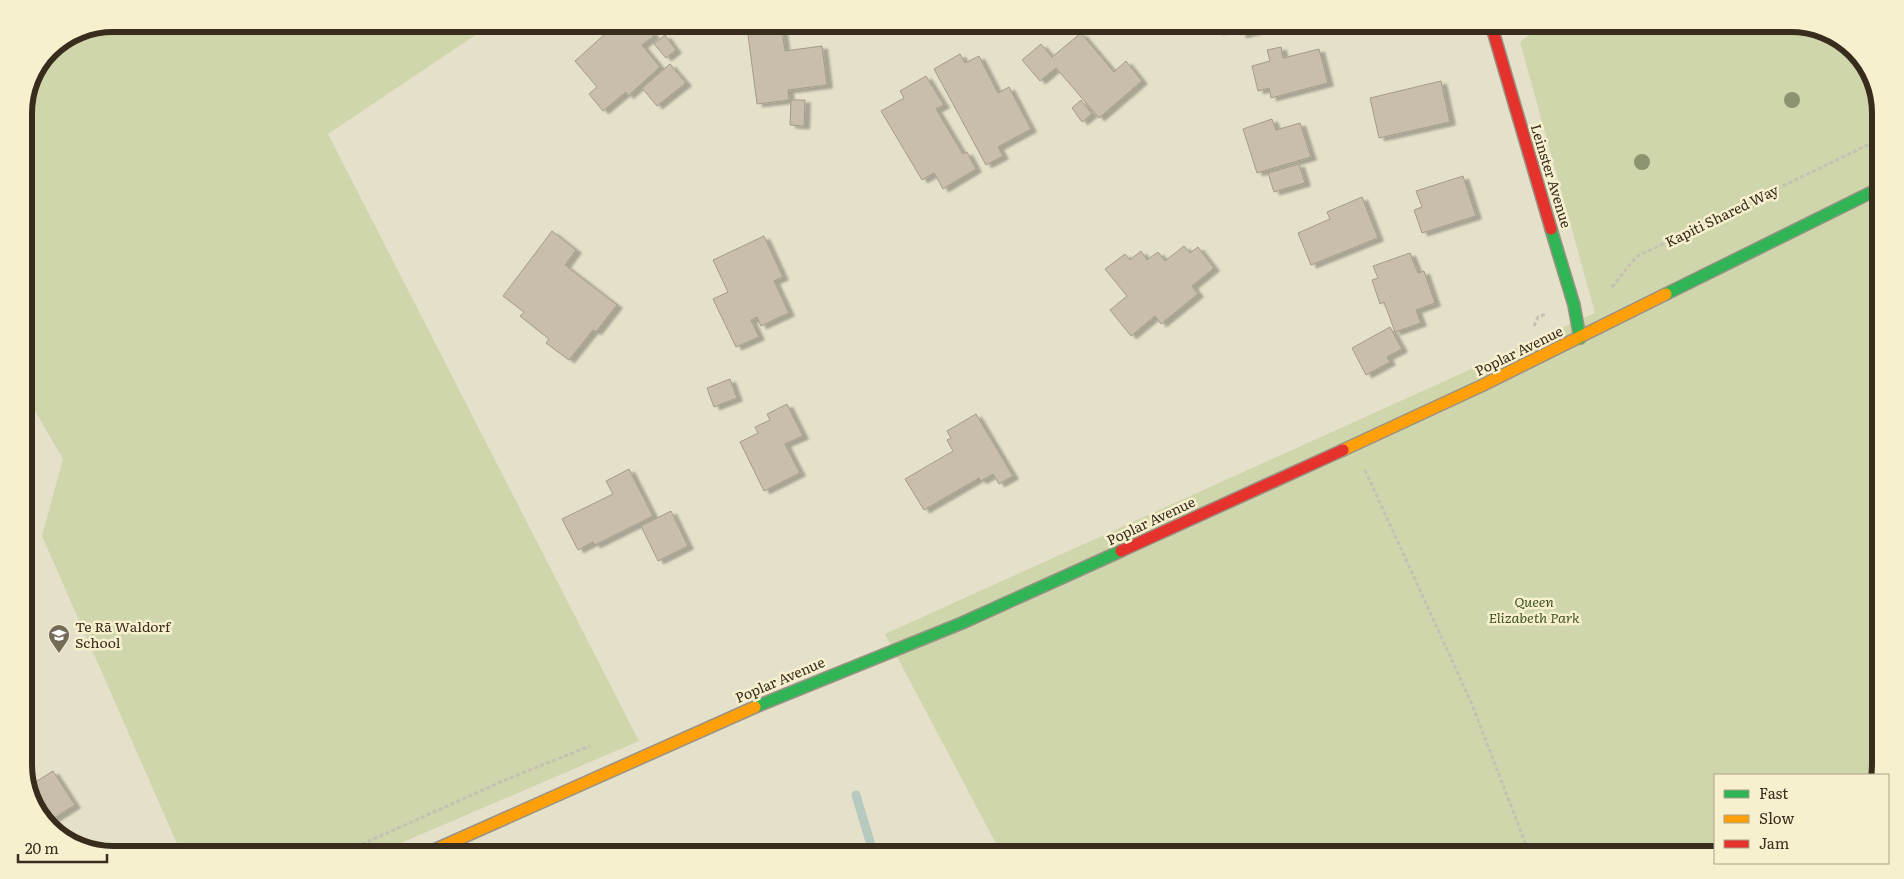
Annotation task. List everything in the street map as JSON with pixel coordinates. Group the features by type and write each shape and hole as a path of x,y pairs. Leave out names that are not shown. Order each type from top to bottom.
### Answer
{"main road":[{"name":"Leinster Avenue","path":"1492,32 1574,305 1580,338"},
{"name":"Poplar Avenue","path":"443,846 800,687 962,622 1354,445 1580,338 1692,280 1871,192"}],"path":[{"name":"Kapiti Shared Way","path":"1611,288 1636,257 1871,143"},
{"path":"1354,445 1472,702 1527,846"}],"green space":[{"path":"114,32 480,32 328,134 639,741 394,846 178,846 42,536 63,459 33,407 33,109 35,93 49,64 69,46 83,39 98,34"},
{"name":"Queen Elizabeth Park","path":"1533,32 1790,32 1806,34 1831,43 1848,56 1861,73 1870,98 1871,109 1870,774 1714,774 1714,846 997,846 885,634 1595,313 1520,42"}],"building":[{"path":"607,32 651,32 654,36 642,45 660,67 628,96 626,92 603,111 589,94 597,87 575,61"},
{"path":"748,32 782,32 785,51 822,46 827,85 788,90 789,100 757,104"},
{"path":"1240,32 1252,32 1241,35"},
{"path":"1081,33 1114,72 1126,61 1142,81 1099,118 1056,68 1040,81 1022,60 1041,44 1052,57"},
{"path":"665,35 676,50 666,58 654,44"},
{"path":"1281,47 1283,58 1319,49 1328,83 1271,98 1269,88 1258,91 1252,66 1270,61 1267,50"},
{"path":"960,54 965,63 979,56 998,93 1009,87 1031,129 998,147 1003,156 986,165 934,69"},
{"path":"670,64 686,83 657,106 642,88"},
{"path":"926,76 944,105 936,109 963,154 967,152 976,169 943,189 934,173 922,180 881,111 904,98 900,91"},
{"path":"1441,81 1450,122 1379,138 1370,98"},
{"path":"791,100 805,100 804,126 790,125"},
{"path":"1081,100 1092,114 1082,122 1072,108"},
{"path":"1272,119 1276,130 1300,123 1311,157 1257,173 1243,129"},
{"path":"1299,164 1305,183 1274,192 1268,173"},
{"path":"1463,176 1476,216 1422,233 1414,210 1422,207 1416,191"},
{"path":"1362,197 1378,238 1311,265 1298,233 1330,219 1327,212"},
{"path":"552,231 576,250 565,265 617,305 596,332 593,330 569,360 546,343 549,339 520,316 524,312 503,296"},
{"path":"764,236 783,277 774,281 789,313 761,326 757,317 751,320 759,337 736,347 713,299 728,292 713,260"},
{"path":"1184,246 1190,253 1198,247 1214,268 1192,286 1198,294 1161,324 1155,316 1131,336 1110,310 1127,296 1105,269 1125,254 1130,260 1141,251 1147,260 1158,252 1165,261"},
{"path":"1410,253 1418,273 1424,271 1435,303 1416,310 1421,323 1395,332 1384,302 1380,304 1372,280 1378,278 1373,266"},
{"path":"1390,327 1402,349 1387,357 1390,362 1366,375 1352,348"},
{"path":"730,379 737,398 714,407 707,388"},
{"path":"787,404 803,436 785,444 800,473 764,491 740,442 758,433 755,427 770,420 767,414"},
{"path":"976,414 1013,476 999,484 993,474 981,481 979,478 924,510 905,479 953,451 947,440 951,438 947,431"},
{"path":"629,469 653,516 595,545 593,542 578,550 562,519 613,494 606,481"},
{"path":"671,511 688,546 658,561 641,526"},
{"path":"53,771 75,805 53,819 41,801 34,783"}],"waterway":[{"path":"856,795 871,846"}],"traffic: fast":[{"path":"1666,294 1871,192"},
{"path":"1551,229 1574,305 1580,338"},
{"path":"755,707 962,623 1121,551"}],"traffic: slow":[{"path":"1343,450 1481,386 1666,294"},
{"path":"443,846 755,707"}],"traffic: jam":[{"path":"1493,32 1551,229"},
{"path":"1121,551 1343,450"}],"place":[{"name":"Te Rā Waldorf School","path":"59,654"}]}
